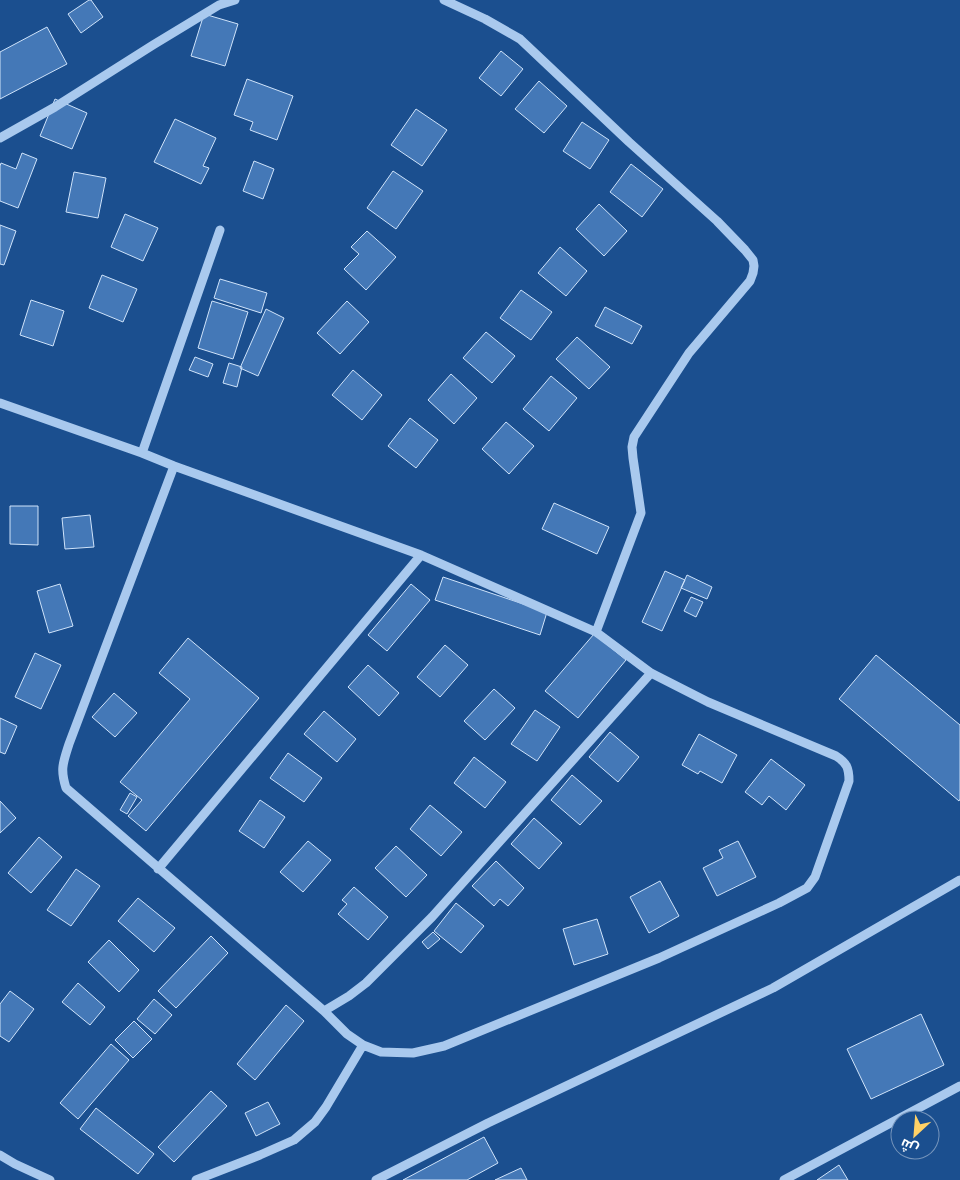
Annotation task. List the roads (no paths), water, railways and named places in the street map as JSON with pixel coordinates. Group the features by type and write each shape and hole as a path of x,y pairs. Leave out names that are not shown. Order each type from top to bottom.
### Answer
{"lane":[{"path":"0,138 55,107 153,44 219,5 235,0"},
{"path":"444,0 520,39 716,221 753,260 754,266 750,281 689,353 634,437 632,458 641,513 596,632"},
{"path":"142,453 220,230"},
{"path":"0,403 421,555 596,632 651,673 708,702 836,756 843,761 849,770 849,781 815,877 807,888 796,895 659,958 444,1046 413,1053 380,1052 363,1045 347,1034 324,1011 66,788 62,766 69,744 174,466"},
{"path":"158,869 421,555"},
{"path":"324,1011 366,983 432,917 651,673"},
{"path":"376,1180 488,1123 773,988 960,880"},
{"path":"196,1180 294,1140 315,1122 326,1107 363,1045"},
{"path":"784,1180 960,1086"},
{"path":"0,1155 50,1180"}]}
